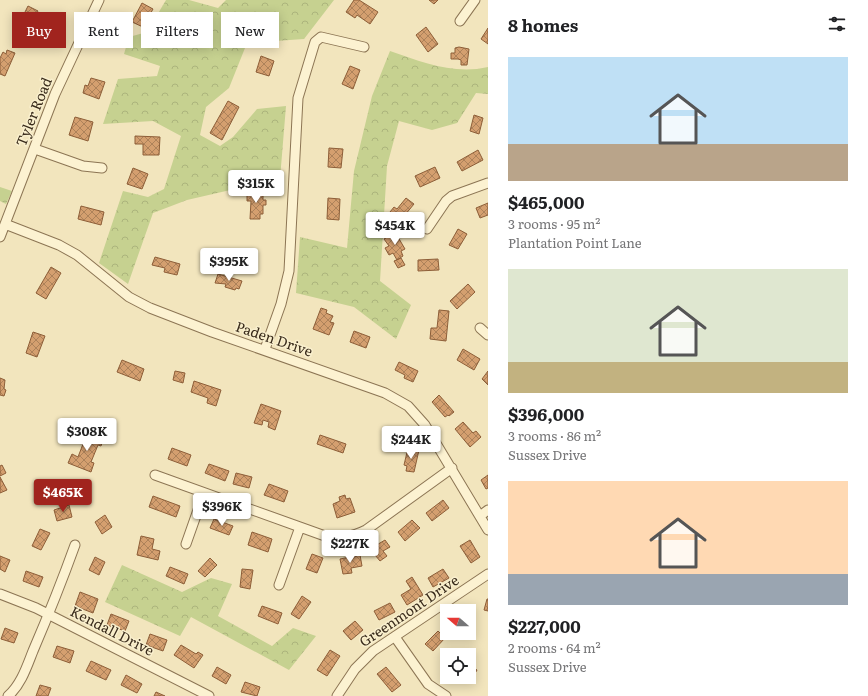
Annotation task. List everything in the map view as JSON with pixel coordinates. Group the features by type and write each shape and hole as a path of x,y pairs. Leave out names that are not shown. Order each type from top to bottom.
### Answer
{"street":[{"name":"Tyler Road","path":"0,237 55,94 99,0"},
{"path":"460,21 475,0"},
{"path":"265,349 281,304 289,271 298,98 315,42 321,37 364,48"},
{"path":"34,148 83,166 102,168"},
{"path":"427,229 446,201 452,196 488,183"},
{"name":"Paden Drive","path":"5,224 59,245 77,255 129,297 150,308 212,332 265,349 385,393 398,400 420,418 452,468 488,530"},
{"path":"480,328 488,335"},
{"path":"155,475 333,538 348,537 358,534 452,468"},
{"path":"186,544 204,493"},
{"path":"480,516 488,510"},
{"path":"279,585 300,527"},
{"path":"8,696 16,688 49,615 75,545"},
{"name":"Greenmont Drive","path":"337,696 363,660 488,574"},
{"name":"Kendall Drive","path":"0,594 49,615 209,696"},
{"path":"395,637 428,684 446,696"}],"green space":[{"path":"166,0 189,0 218,8 226,0 334,0 304,39 279,41 279,12 221,12 221,48 245,48 229,88 206,107 200,135 220,146 233,137 257,109 286,106 279,191 252,185 187,200 153,213 128,284 99,263 123,191 148,197 164,189 181,136 153,121 103,124 118,79 157,76 160,66 124,54 126,48 133,48 133,36 141,34 141,48 213,48 213,12 159,12"},
{"path":"390,51 426,63 450,68 475,69 488,67 488,94 476,93 457,123 432,130 399,121 387,166 380,281 411,305 396,339 354,307 296,293 300,237 347,248 354,171 372,96"},
{"path":"0,187 12,191 6,204 0,201"},
{"path":"122,565 182,592 211,578 232,584 218,616 272,646 293,628 316,636 289,670 191,617 180,636 105,602"}],"building":[{"path":"354,0 359,0 378,12 370,24 357,15 355,18 346,12"},
{"path":"429,0 438,0 434,4"},
{"path":"142,3 153,9 151,12 141,12 141,26 133,22"},
{"path":"28,6 38,11 37,12 25,12"},
{"path":"426,27 438,44 428,52 416,35"},
{"path":"488,28 488,44 481,39"},
{"path":"459,47 469,49 467,65 461,65 461,60 451,59 451,53 455,53 455,48"},
{"path":"7,50 15,53 5,76 0,74 0,58 3,52 6,54"},
{"path":"261,56 274,61 269,76 256,72"},
{"path":"350,66 360,70 353,89 342,84"},
{"path":"91,78 105,82 99,99 83,93 85,85 88,86"},
{"path":"228,101 239,107 222,140 210,133"},
{"path":"474,115 483,118 479,134 470,131"},
{"path":"75,117 93,122 88,141 69,135"},
{"path":"135,136 160,137 159,155 143,155 143,144 135,144"},
{"path":"329,148 343,149 341,168 328,167"},
{"path":"478,150 483,160 462,171 457,162"},
{"path":"435,167 440,178 420,187 415,176"},
{"path":"133,168 148,174 142,189 127,184"},
{"path":"247,192 263,193 263,200 266,200 266,205 263,205 263,214 260,214 260,219 250,219 251,201 247,201"},
{"path":"328,198 340,199 339,220 327,219"},
{"path":"406,198 414,204 400,221 390,212 394,207 397,209"},
{"path":"488,203 488,215 480,218 476,208"},
{"path":"81,206 104,212 101,225 78,219"},
{"path":"458,229 467,234 458,249 449,245"},
{"path":"395,232 405,249 401,251 403,256 397,260 393,253 389,255 385,248 389,246 384,239"},
{"path":"155,257 180,264 177,275 164,272 165,268 152,265"},
{"path":"401,258 405,265 398,268 394,261"},
{"path":"438,259 439,270 418,271 418,260"},
{"path":"51,267 61,273 46,299 36,293"},
{"path":"218,274 242,281 239,289 236,288 235,290 225,287 226,284 215,283"},
{"path":"468,284 475,292 457,309 450,301"},
{"path":"321,308 327,310 326,313 333,316 330,322 334,323 329,335 313,329"},
{"path":"439,310 449,311 446,341 430,339 431,328 437,328"},
{"path":"354,331 370,337 366,348 350,342"},
{"path":"33,332 45,336 37,357 26,353"},
{"path":"463,349 480,359 474,370 457,360"},
{"path":"122,360 144,369 140,381 117,372"},
{"path":"399,362 418,371 413,382 404,378 405,375 395,370"},
{"path":"175,371 185,373 183,383 173,380"},
{"path":"488,371 488,385 482,379"},
{"path":"0,378 5,380 4,389 6,390 4,396 0,395"},
{"path":"194,381 221,390 216,406 207,403 208,398 191,392"},
{"path":"439,395 454,412 449,416 448,415 445,417 432,402"},
{"path":"261,404 281,411 275,430 268,427 269,422 263,420 262,425 254,423"},
{"path":"463,422 473,433 476,431 481,437 470,447 455,429"},
{"path":"88,431 104,437 101,446 98,445 91,462 94,463 91,472 68,463 72,454 78,457"},
{"path":"320,435 346,444 343,453 317,444"},
{"path":"172,448 191,455 187,466 168,459"},
{"path":"408,448 419,450 414,472 406,471 407,466 404,465"},
{"path":"209,464 229,471 225,481 205,473"},
{"path":"2,465 6,473 0,476 0,466"},
{"path":"236,473 252,477 249,488 233,484"},
{"path":"488,475 488,488 486,489 481,480"},
{"path":"0,477 7,490 0,493"},
{"path":"269,484 288,491 284,502 264,495"},
{"path":"345,495 346,499 350,498 355,512 337,518 333,504 340,501 339,497"},
{"path":"153,496 180,506 176,517 149,507"},
{"path":"443,500 449,508 432,521 426,513"},
{"path":"69,505 72,517 57,521 54,510"},
{"path":"105,515 112,527 102,534 95,522"},
{"path":"214,519 233,526 229,535 210,528"},
{"path":"412,520 420,528 405,541 398,532"},
{"path":"40,529 50,533 41,550 32,546"},
{"path":"252,532 272,539 268,552 248,545"},
{"path":"141,536 154,539 152,549 160,551 158,560 137,555"},
{"path":"385,540 390,547 383,551 387,556 380,561 370,549"},
{"path":"470,540 480,557 471,563 460,546"},
{"path":"312,554 323,558 317,573 306,569"},
{"path":"360,555 362,566 351,568 352,573 343,574 340,559"},
{"path":"0,556 10,560 5,572 0,569"},
{"path":"95,557 105,562 99,575 89,570"},
{"path":"210,558 217,565 205,577 198,571"},
{"path":"170,567 188,574 184,584 166,576"},
{"path":"242,569 253,570 250,589 240,587"},
{"path":"443,569 449,578 433,587 428,578"},
{"path":"26,571 43,577 39,587 23,581"},
{"path":"412,577 423,595 407,605 401,595 411,589 406,581"},
{"path":"80,592 98,599 93,613 75,606"},
{"path":"302,596 311,602 299,619 291,614"},
{"path":"488,599 488,611 484,610"},
{"path":"390,603 395,612 379,620 374,611"},
{"path":"262,606 282,613 278,624 258,616"},
{"path":"111,614 129,621 125,631 107,625"},
{"path":"355,621 363,630 351,640 343,631"},
{"path":"5,628 18,633 14,643 1,639"},
{"path":"438,631 440,633 440,640 443,640 433,651 425,644"},
{"path":"150,634 167,640 163,651 146,645"},
{"path":"181,645 196,654 198,652 203,655 194,668 174,655"},
{"path":"57,646 74,651 70,663 53,657"},
{"path":"330,650 340,656 327,676 317,670"},
{"path":"91,661 111,670 106,680 86,671"},
{"path":"217,667 231,675 226,684 212,676"},
{"path":"386,667 401,685 392,692 377,674"},
{"path":"126,675 142,684 137,693 121,685"},
{"path":"245,682 260,687 257,696 241,692"},
{"path":"40,685 51,688 48,696 36,696"},
{"path":"156,692 165,696 154,696"}]}
